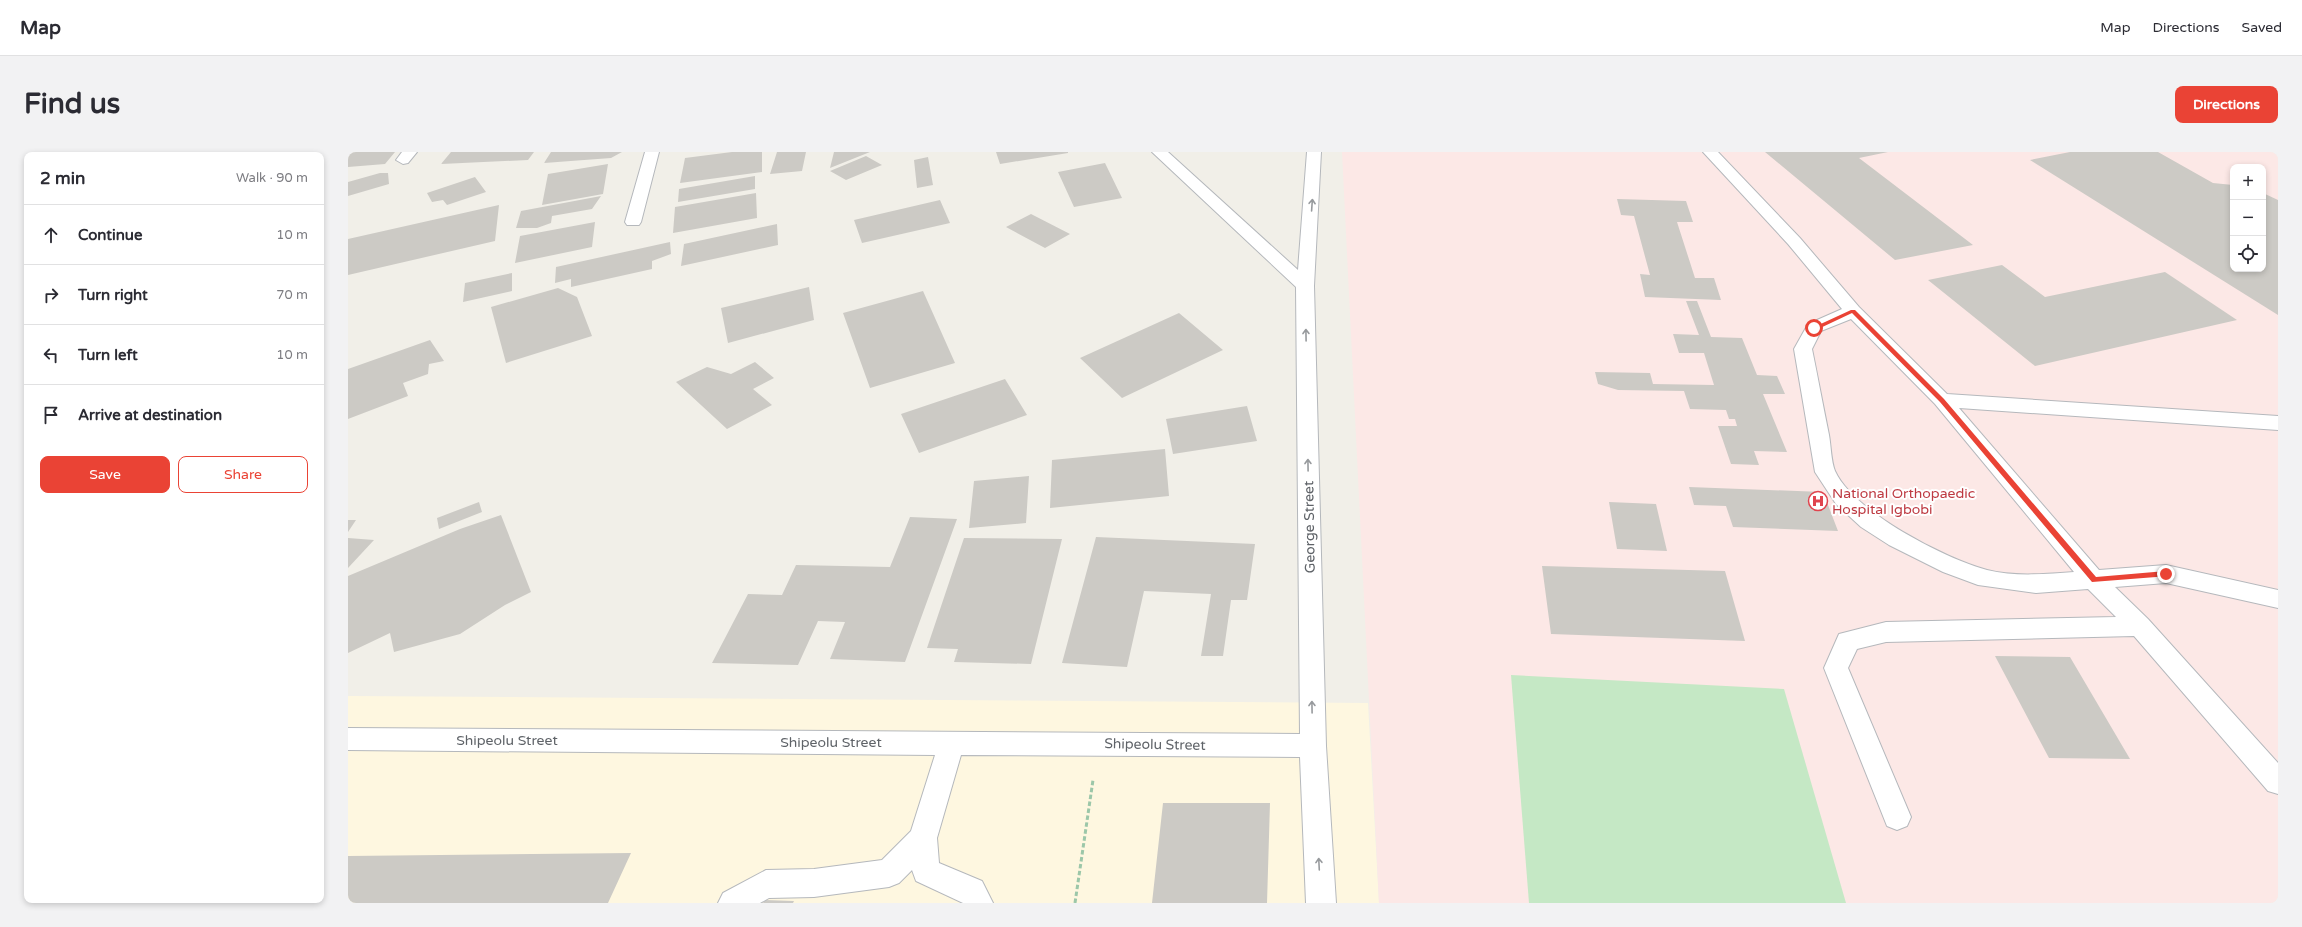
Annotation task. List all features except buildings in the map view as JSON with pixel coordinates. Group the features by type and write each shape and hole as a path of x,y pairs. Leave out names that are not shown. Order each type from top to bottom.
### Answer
{"street":[{"path":"633,222 652,152"},
{"path":"1159,152 1305,286"},
{"name":"George Street","path":"1314,152 1305,286 1313,746 1321,903"},
{"path":"1710,152 1794,241 1853,311 1942,400 2094,580 2140,626 2278,782"},
{"path":"1853,311 1814,328 1803,349 1826,472 1844,499 1869,521 1897,539 1951,566 1986,579 2036,584 2166,574 2278,599"},
{"path":"1942,400 2278,423"},
{"path":"1898,818 1836,668 1848,641 1886,632 2140,626"},
{"name":"Shipeolu Street","path":"348,739 952,742 1313,746"},
{"path":"952,742 923,838 926,871 972,891 978,903"},
{"path":"733,903 766,884 814,883 890,873 923,838"}],"path":[{"path":"1075,903 1098,744"}],"shaded area":[{"name":"National Orthopaedic Hospital Igbobi","path":"1342,152 2278,152 2278,903 1379,903"},
{"path":"348,696 1368,703 1379,903 348,903"}],"green space":[{"path":"1511,675 1784,689 1846,903 1529,903"}],"place":[{"name":"National Orthopaedic Hospital Igbobi","path":"1818,501"}],"route":[{"path":"1814,328 1853,311 1909,365 1942,400 2094,580 2166,574"}]}
